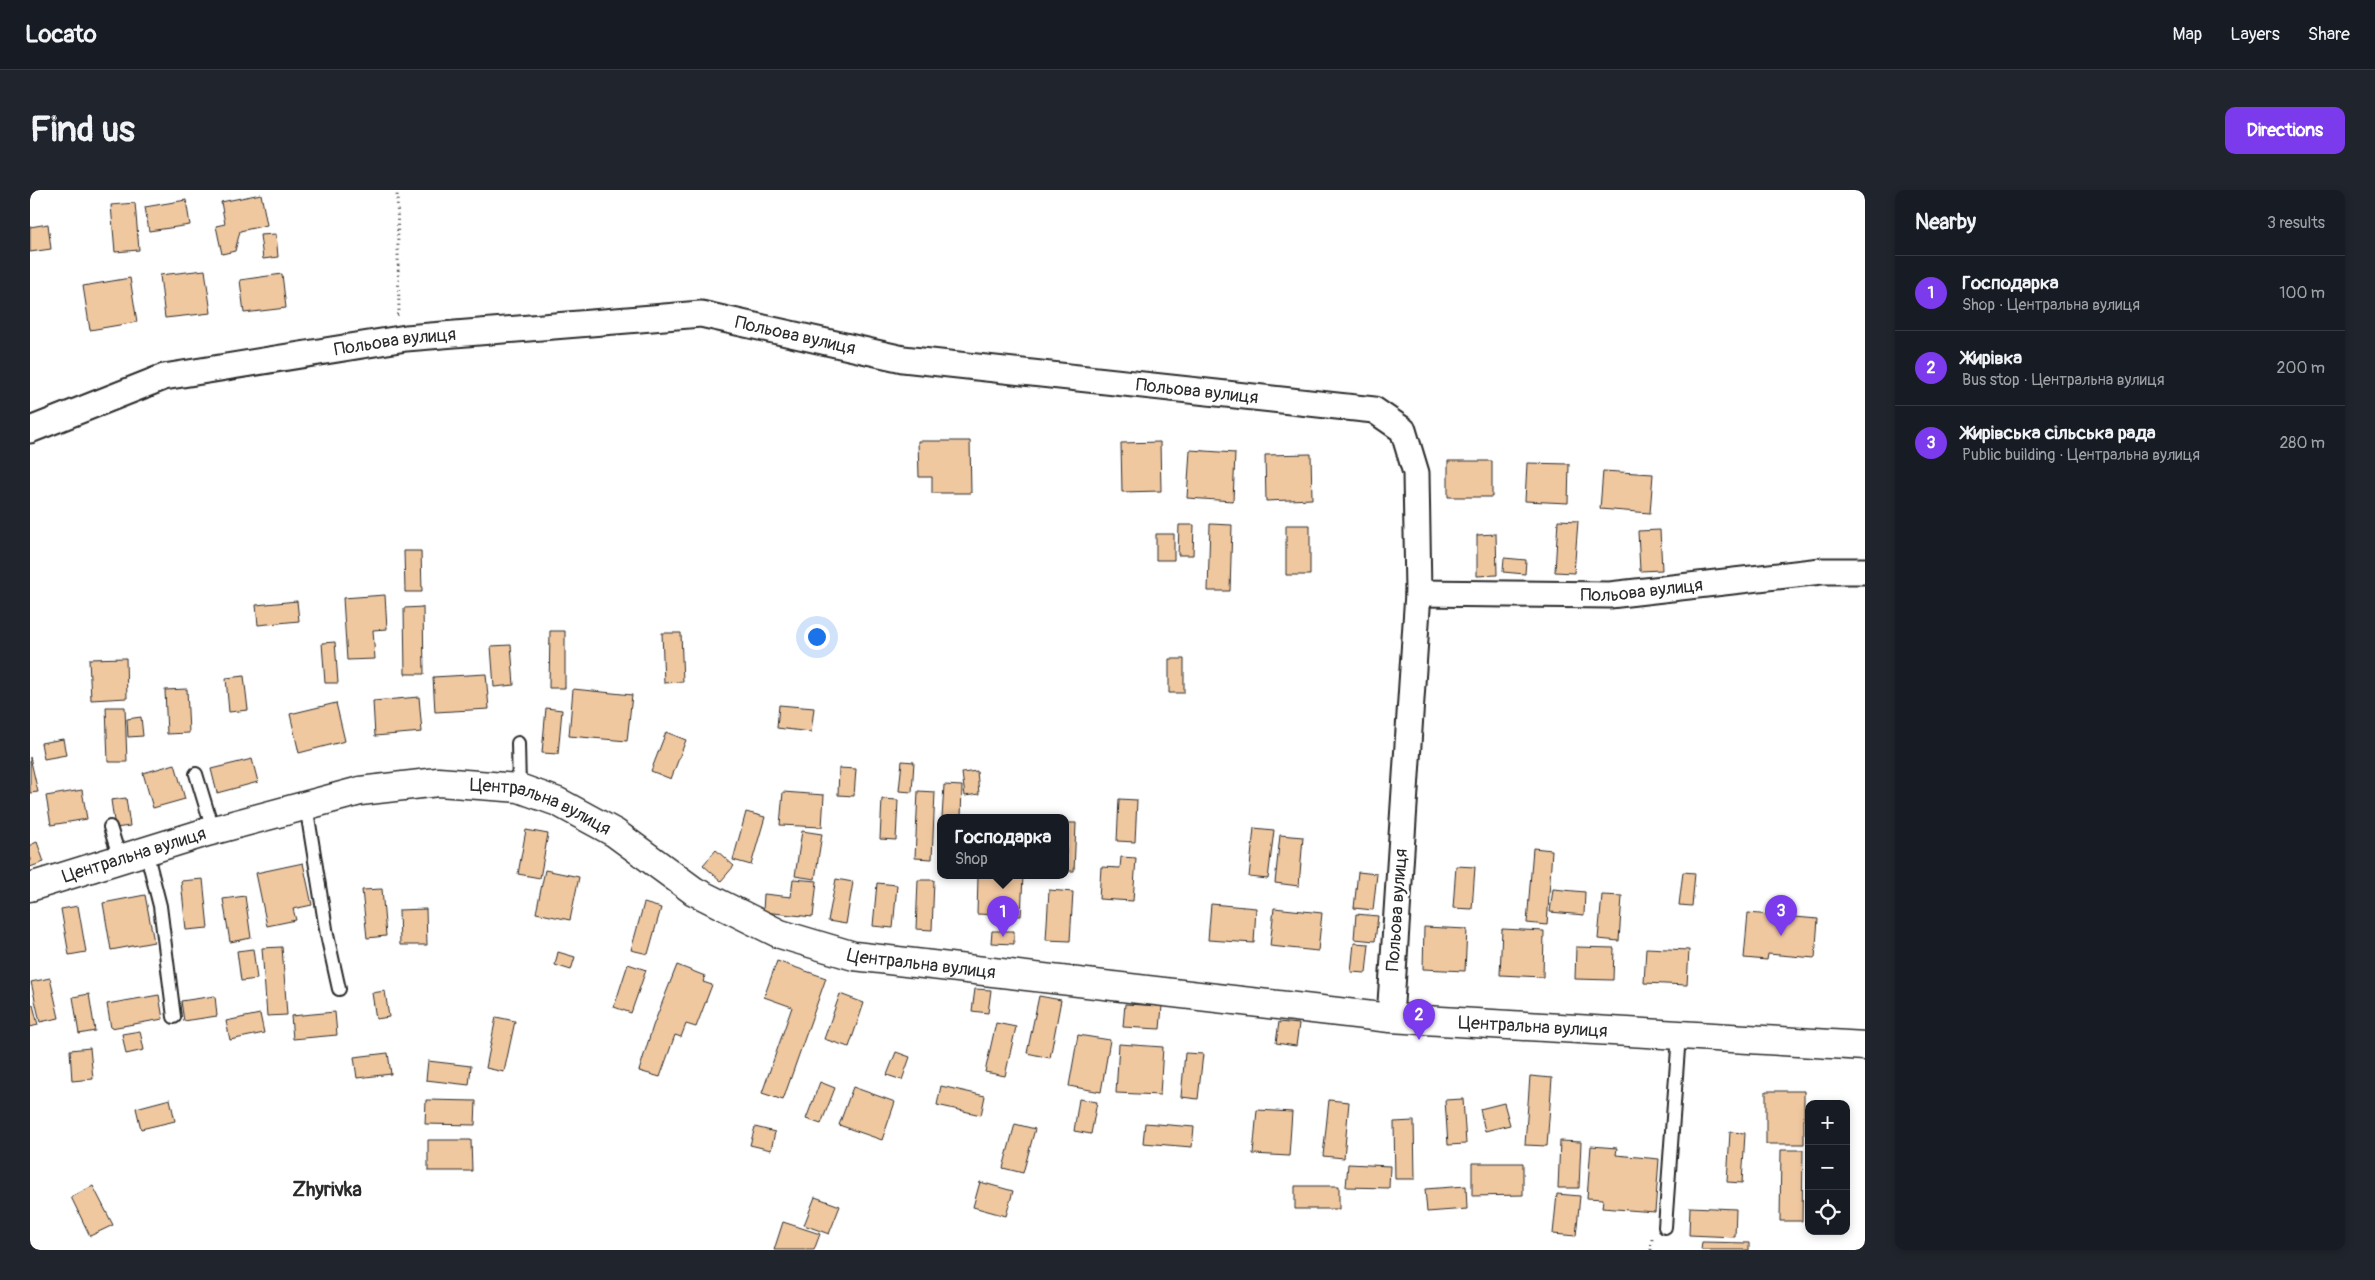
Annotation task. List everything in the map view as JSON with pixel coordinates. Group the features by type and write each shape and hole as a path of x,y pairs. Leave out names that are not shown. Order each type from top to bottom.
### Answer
{"street":[{"name":"Польова вулиця","path":"30,430 164,377 416,337 701,314 903,359 1374,410 1403,430 1416,473 1418,593 1390,1018"},
{"name":"Польова вулиця","path":"1418,593 1610,595 1821,571 1865,571"},
{"name":"Центральна вулиця","path":"30,887 213,830 360,791 438,782 519,788 558,802 615,832 694,891 780,934 854,956 1390,1018 1865,1046"}],"lane":[{"path":"518,743 519,788"},
{"path":"196,774 213,830"},
{"path":"306,805 327,935 339,989"},
{"path":"110,827 120,859"},
{"path":"146,851 160,906 174,1017"},
{"path":"1665,1226 1679,1036"}],"path":[{"path":"374,343 399,313 397,190"}],"building":[{"path":"261,194 267,225 240,231 235,251 222,254 216,226 225,224 221,202"},
{"path":"186,200 190,225 149,231 145,207"},
{"path":"135,203 139,250 115,252 111,205"},
{"path":"48,224 51,249 30,252 30,227"},
{"path":"276,234 278,257 263,259 260,235"},
{"path":"205,270 211,313 165,318 160,275"},
{"path":"282,274 286,308 244,313 240,280"},
{"path":"130,278 137,322 90,330 83,286"},
{"path":"918,441 970,441 971,493 932,493 932,477 919,477"},
{"path":"1160,442 1161,491 1122,492 1121,443"},
{"path":"1190,450 1235,453 1233,501 1187,498"},
{"path":"1311,454 1312,499 1266,501 1265,455"},
{"path":"1448,461 1492,461 1492,497 1448,497"},
{"path":"1527,463 1569,464 1568,503 1525,501"},
{"path":"1603,471 1653,474 1650,513 1600,509"},
{"path":"1558,520 1578,521 1574,573 1555,572"},
{"path":"1210,524 1232,525 1230,591 1208,591"},
{"path":"1179,525 1194,525 1193,555 1178,555"},
{"path":"1286,525 1310,525 1310,575 1286,575"},
{"path":"1660,530 1662,570 1640,571 1638,531"},
{"path":"1156,534 1174,534 1174,560 1156,560"},
{"path":"1496,534 1497,575 1477,576 1477,535"},
{"path":"404,551 421,551 422,592 405,592"},
{"path":"1504,558 1526,560 1525,574 1503,572"},
{"path":"385,595 387,629 373,630 375,659 347,660 343,598"},
{"path":"297,601 299,621 258,625 256,605"},
{"path":"423,607 424,674 405,674 404,608"},
{"path":"550,631 565,631 565,688 549,688"},
{"path":"662,633 681,633 683,682 664,683"},
{"path":"335,642 338,683 325,683 322,643"},
{"path":"511,645 514,685 494,687 491,646"},
{"path":"126,658 127,698 91,700 89,659"},
{"path":"1169,659 1184,659 1184,693 1169,693"},
{"path":"486,674 489,709 435,712 433,677"},
{"path":"244,676 248,710 229,712 226,678"},
{"path":"187,689 189,733 167,734 165,690"},
{"path":"573,689 632,695 627,741 569,736"},
{"path":"419,697 422,732 375,736 373,701"},
{"path":"336,703 345,741 299,753 290,714"},
{"path":"779,705 814,708 811,732 777,728"},
{"path":"106,707 125,707 127,762 108,762"},
{"path":"546,708 562,710 558,754 542,753"},
{"path":"141,717 143,736 128,737 127,719"},
{"path":"666,732 686,740 671,779 651,771"},
{"path":"63,739 66,755 44,759 41,743"},
{"path":"30,757 38,792 30,793"},
{"path":"252,759 258,782 217,793 211,769"},
{"path":"902,761 914,762 912,792 899,791"},
{"path":"175,764 185,799 153,808 143,773"},
{"path":"839,768 856,769 854,796 838,795"},
{"path":"977,771 979,794 965,796 962,773"},
{"path":"944,785 962,786 961,814 942,814"},
{"path":"82,790 87,819 51,825 46,796"},
{"path":"918,791 935,792 932,859 915,858"},
{"path":"783,792 824,795 822,827 780,825"},
{"path":"126,798 130,826 115,828 111,800"},
{"path":"882,799 898,800 896,840 880,839"},
{"path":"1119,799 1137,800 1135,842 1117,841"},
{"path":"746,812 765,817 751,865 733,860"},
{"path":"1069,823 1076,823 1074,871 1069,871"},
{"path":"1254,828 1274,830 1268,879 1249,877"},
{"path":"526,830 548,834 540,878 518,874"},
{"path":"802,831 822,834 815,879 795,876"},
{"path":"1280,835 1303,837 1299,886 1275,883"},
{"path":"37,842 44,862 30,867 30,845"},
{"path":"1533,848 1552,850 1547,925 1527,923"},
{"path":"716,850 734,866 721,881 703,865"},
{"path":"1121,857 1136,858 1133,901 1099,899 1101,867 1120,868"},
{"path":"303,863 312,905 293,909 296,920 267,926 256,873"},
{"path":"1456,866 1475,867 1472,909 1453,908"},
{"path":"545,870 579,877 570,920 536,913"},
{"path":"1358,872 1377,874 1373,910 1354,908"},
{"path":"1683,872 1695,873 1692,906 1679,905"},
{"path":"203,879 208,928 186,930 181,881"},
{"path":"793,879 817,881 813,917 763,912 764,894 791,897"},
{"path":"836,879 853,882 846,924 828,921"},
{"path":"978,879 1023,879 1021,916 977,914"},
{"path":"918,880 934,880 932,930 916,929"},
{"path":"877,883 897,885 893,928 873,926"},
{"path":"382,889 386,936 367,938 362,890"},
{"path":"1553,889 1585,892 1584,915 1550,912"},
{"path":"1049,890 1073,892 1070,941 1046,940"},
{"path":"145,895 154,942 111,950 103,903"},
{"path":"1602,895 1622,896 1619,941 1598,939"},
{"path":"245,896 251,938 230,942 223,899"},
{"path":"644,903 661,908 648,954 631,950"},
{"path":"1211,904 1256,908 1254,943 1208,940"},
{"path":"78,906 86,952 69,955 61,909"},
{"path":"1274,908 1322,913 1318,951 1270,946"},
{"path":"426,909 427,945 400,945 399,910"},
{"path":"1748,913 1818,919 1815,958 1768,954 1767,960 1744,958"},
{"path":"1356,914 1378,916 1375,941 1354,939"},
{"path":"1424,927 1467,929 1465,971 1423,969"},
{"path":"1502,929 1544,931 1543,977 1500,975"},
{"path":"992,931 1014,931 1014,944 991,943"},
{"path":"1354,943 1369,944 1366,973 1351,972"},
{"path":"282,947 287,1015 267,1016 262,948"},
{"path":"1576,947 1614,948 1613,980 1575,979"},
{"path":"1646,948 1689,950 1687,985 1644,983"},
{"path":"253,949 257,979 241,981 237,951"},
{"path":"558,952 575,957 571,970 555,965"},
{"path":"777,961 826,978 783,1100 762,1093 792,1007 764,997"},
{"path":"628,964 646,970 631,1013 614,1007"},
{"path":"677,965 705,976 703,982 712,985 696,1027 686,1024 681,1037 675,1035 660,1077 639,1071 653,1026"},
{"path":"50,978 59,1018 40,1022 31,982"},
{"path":"975,989 991,990 988,1013 972,1011"},
{"path":"385,991 389,1017 376,1019 372,993"},
{"path":"89,994 95,1031 79,1034 73,997"},
{"path":"840,994 864,1003 849,1047 824,1039"},
{"path":"159,995 163,1019 111,1028 107,1004"},
{"path":"215,996 217,1016 184,1021 181,1001"},
{"path":"1039,996 1061,1000 1050,1058 1027,1053"},
{"path":"1125,1004 1162,1006 1160,1029 1123,1027"},
{"path":"33,1005 38,1025 30,1027 30,1006"},
{"path":"335,1012 337,1035 293,1039 291,1016"},
{"path":"260,1014 264,1033 230,1040 226,1021"},
{"path":"496,1017 515,1021 504,1072 486,1068"},
{"path":"1279,1022 1299,1024 1296,1046 1276,1043"},
{"path":"996,1023 1016,1027 1005,1076 985,1072"},
{"path":"140,1031 144,1050 126,1054 122,1034"},
{"path":"1078,1035 1110,1040 1101,1092 1069,1086"},
{"path":"1119,1044 1163,1047 1160,1095 1116,1093"},
{"path":"90,1048 93,1079 72,1081 70,1050"},
{"path":"896,1052 910,1057 902,1080 887,1075"},
{"path":"388,1053 391,1074 357,1078 354,1057"},
{"path":"1185,1053 1203,1054 1198,1099 1181,1097"},
{"path":"428,1061 471,1066 469,1085 426,1080"},
{"path":"1530,1076 1552,1078 1547,1146 1525,1145"},
{"path":"820,1082 835,1088 821,1124 806,1119"},
{"path":"941,1086 985,1096 981,1115 937,1105"},
{"path":"853,1087 895,1102 882,1140 839,1125"},
{"path":"1766,1091 1804,1091 1804,1144 1766,1144"},
{"path":"170,1099 175,1121 141,1129 136,1108"},
{"path":"1079,1099 1097,1102 1091,1134 1074,1131"},
{"path":"1463,1099 1466,1144 1448,1145 1445,1100"},
{"path":"426,1100 476,1101 475,1125 425,1124"},
{"path":"1329,1100 1349,1102 1344,1158 1323,1156"},
{"path":"1504,1103 1510,1125 1485,1131 1480,1109"},
{"path":"1257,1110 1292,1112 1289,1156 1253,1154"},
{"path":"1414,1121 1415,1179 1395,1179 1394,1122"},
{"path":"1145,1123 1194,1127 1192,1147 1143,1143"},
{"path":"1015,1124 1035,1129 1023,1173 1003,1168"},
{"path":"755,1127 775,1132 771,1150 750,1145"},
{"path":"1730,1132 1745,1133 1742,1183 1727,1182"},
{"path":"428,1140 471,1140 472,1171 428,1171"},
{"path":"1560,1141 1581,1142 1579,1188 1558,1188"},
{"path":"1591,1146 1617,1148 1616,1155 1659,1159 1655,1212 1602,1208 1603,1199 1587,1198"},
{"path":"1781,1150 1803,1150 1802,1221 1780,1221"},
{"path":"1472,1163 1523,1163 1523,1195 1472,1196"},
{"path":"1348,1164 1390,1166 1389,1188 1346,1187"},
{"path":"980,1182 1013,1191 1006,1216 973,1207"},
{"path":"93,1186 113,1225 90,1236 71,1197"},
{"path":"1295,1186 1339,1186 1339,1209 1295,1209"},
{"path":"1466,1186 1467,1209 1427,1212 1425,1189"},
{"path":"1557,1194 1580,1196 1576,1236 1553,1234"},
{"path":"815,1197 840,1206 829,1234 804,1225"},
{"path":"1690,1207 1736,1209 1735,1237 1689,1235"},
{"path":"783,1222 820,1234 814,1250 774,1250"},
{"path":"1702,1242 1749,1243 1749,1250 1701,1250"}],"place":[{"name":"Жирівська сільська рада","path":"1781,936"},
{"name":"Господарка","path":"1003,937"},
{"name":"Жирівка","path":"1419,1040"}],"district":[{"name":"Zhyrivka","path":"327,1189"}]}
